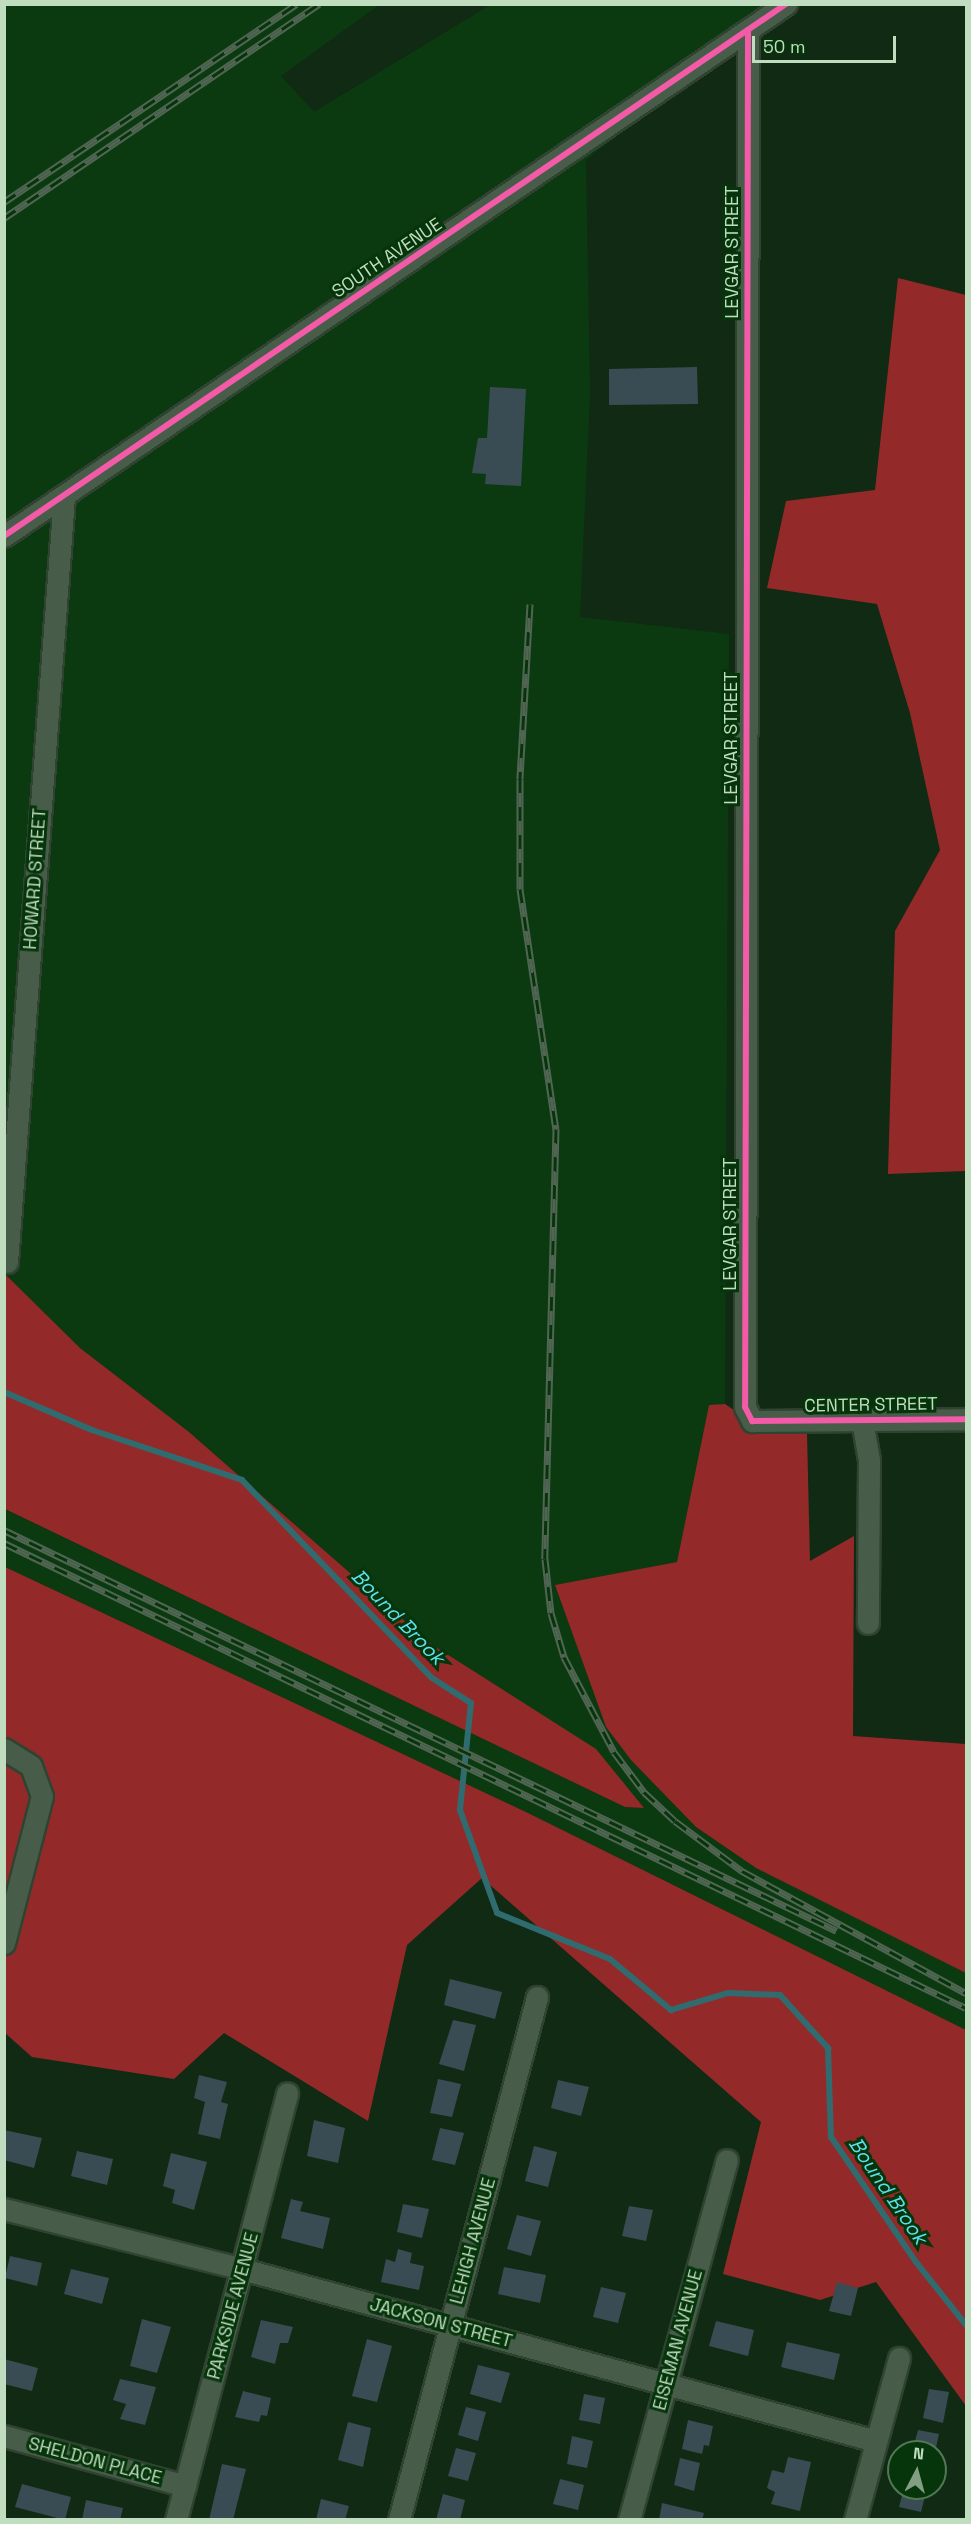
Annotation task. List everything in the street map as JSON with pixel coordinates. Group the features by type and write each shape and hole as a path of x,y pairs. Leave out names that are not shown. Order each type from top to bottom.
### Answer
{"street":[{"name":"SOUTH AVENUE","path":"4,536 786,4"},
{"name":"LEVGAR STREET","path":"748,30 745,1407 752,1421 776,1421"},
{"name":"HOWARD STREET","path":"6,1262 64,496"},
{"name":"CENTER STREET","path":"776,1421 966,1419"},
{"path":"862,1420 869,1460 868,1623"},
{"path":"4,1749 31,1766 42,1796 4,1943"},
{"name":"LEHIGH AVENUE","path":"399,2520 537,1997"},
{"name":"PARKSIDE AVENUE","path":"176,2520 287,2093"},
{"name":"EISEMAN AVENUE","path":"629,2520 727,2160"},
{"name":"JACKSON STREET","path":"4,2209 243,2269 665,2386 876,2441"},
{"path":"855,2520 899,2358"},
{"name":"SHELDON PLACE","path":"4,2436 185,2486"}],"shaded area":[{"path":"5,5 379,5 281,76 314,112 490,5 782,5 586,160 590,394 580,617 729,634 725,1404 709,1406 677,1562 555,1585 606,1727 631,1760 696,1827 756,1868 966,1973 966,2030 528,1813 5,1567 4,1509 625,1807 643,1808 599,1753 431,1644 189,1432 80,1348 5,1274"},
{"path":"898,278 966,295 966,1171 888,1174 895,931 940,850 910,713 877,604 767,588 786,501 875,490"},
{"path":"5,1274 80,1348 189,1432 431,1644 596,1749 644,1808 625,1807 5,1509"},
{"path":"725,1404 757,1426 807,1433 810,1561 854,1536 853,1736 966,1744 966,1973 756,1868 696,1827 631,1760 606,1727 555,1585 677,1562 709,1405"},
{"path":"5,1567 528,1813 966,2030 966,2406 876,2282 820,2300 723,2274 761,2122 482,1878 407,1945 368,2121 224,2033 174,2079 32,2057 5,2033"}],"building":[{"path":"697,367 698,404 609,405 609,369"},
{"path":"490,387 526,389 521,486 485,484 486,474 472,473 478,438 487,438"},
{"path":"450,1979 502,1992 495,2019 444,2005"},
{"path":"453,2020 476,2025 464,2071 439,2064"},
{"path":"199,2075 227,2082 221,2102 228,2104 220,2139 198,2134 205,2102 194,2098"},
{"path":"438,2079 461,2084 452,2117 430,2113"},
{"path":"558,2080 589,2087 581,2116 551,2108"},
{"path":"314,2120 345,2128 338,2163 307,2156"},
{"path":"440,2128 464,2133 455,2165 432,2160"},
{"path":"4,2130 42,2138 34,2168 4,2160"},
{"path":"534,2146 557,2152 548,2187 525,2181"},
{"path":"77,2151 113,2159 107,2185 71,2176"},
{"path":"171,2153 207,2162 194,2210 172,2203 175,2190 163,2186"},
{"path":"291,2199 303,2202 300,2211 330,2218 323,2249 281,2238"},
{"path":"403,2204 429,2209 422,2238 397,2232"},
{"path":"629,2206 653,2210 646,2241 622,2236"},
{"path":"517,2215 541,2221 531,2256 507,2249"},
{"path":"398,2249 412,2253 410,2263 424,2266 419,2290 381,2282 386,2259 395,2262"},
{"path":"10,2256 42,2263 37,2286 5,2278"},
{"path":"504,2267 546,2275 540,2303 498,2294"},
{"path":"71,2269 109,2278 102,2304 64,2294"},
{"path":"837,2282 858,2288 851,2316 829,2311"},
{"path":"601,2287 626,2293 618,2323 593,2317"},
{"path":"142,2319 171,2327 157,2373 130,2366"},
{"path":"261,2320 293,2327 288,2343 280,2343 275,2364 251,2357"},
{"path":"716,2321 754,2330 748,2356 709,2346"},
{"path":"367,2339 392,2346 377,2402 352,2396"},
{"path":"787,2342 840,2354 834,2380 781,2367"},
{"path":"4,2359 38,2368 32,2391 4,2384"},
{"path":"478,2365 510,2373 501,2403 470,2394"},
{"path":"120,2379 156,2387 145,2425 120,2419 126,2404 113,2400"},
{"path":"929,2389 949,2392 943,2423 923,2418"},
{"path":"243,2391 271,2398 267,2416 261,2415 259,2422 235,2417"},
{"path":"584,2394 605,2398 600,2424 579,2420"},
{"path":"466,2407 486,2412 478,2441 458,2435"},
{"path":"688,2420 713,2426 709,2446 704,2445 702,2454 682,2449"},
{"path":"348,2422 371,2428 363,2467 338,2460"},
{"path":"918,2430 939,2434 938,2440 915,2440"},
{"path":"572,2436 593,2441 587,2468 567,2464"},
{"path":"456,2448 476,2453 468,2481 448,2476"},
{"path":"788,2457 811,2462 800,2511 771,2504 775,2492 767,2488 772,2470 784,2473"},
{"path":"680,2458 700,2463 694,2491 674,2485"},
{"path":"222,2464 246,2469 233,2520 209,2520"},
{"path":"560,2479 584,2485 578,2510 553,2504"},
{"path":"22,2484 71,2497 65,2520 15,2507"},
{"path":"443,2494 465,2500 460,2520 436,2520"},
{"path":"321,2499 349,2506 345,2520 316,2520"},
{"path":"86,2500 123,2508 120,2520 82,2520"},
{"path":"901,2500 924,2500 921,2512 899,2507"},
{"path":"662,2503 704,2513 702,2520 659,2520"}],"waterway":[{"name":"Bound Brook","path":"4,1392 92,1430 242,1480 432,1678 471,1703 460,1810 497,1913 610,1959 671,2010 728,1993 780,1995 828,2048 831,2137 916,2262 966,2325"}],"railway":[{"path":"4,202 296,4"},
{"path":"4,218 319,4"},
{"path":"530,604 520,779 520,889 556,1129 545,1559 551,1613 564,1657 614,1752 644,1792 675,1821 742,1871 966,1993"},
{"path":"4,1530 837,1931"},
{"path":"4,1543 966,2008"}],"cycle path":[{"path":"4,536 786,4"},
{"path":"748,30 745,1407 752,1421 966,1419"}]}
